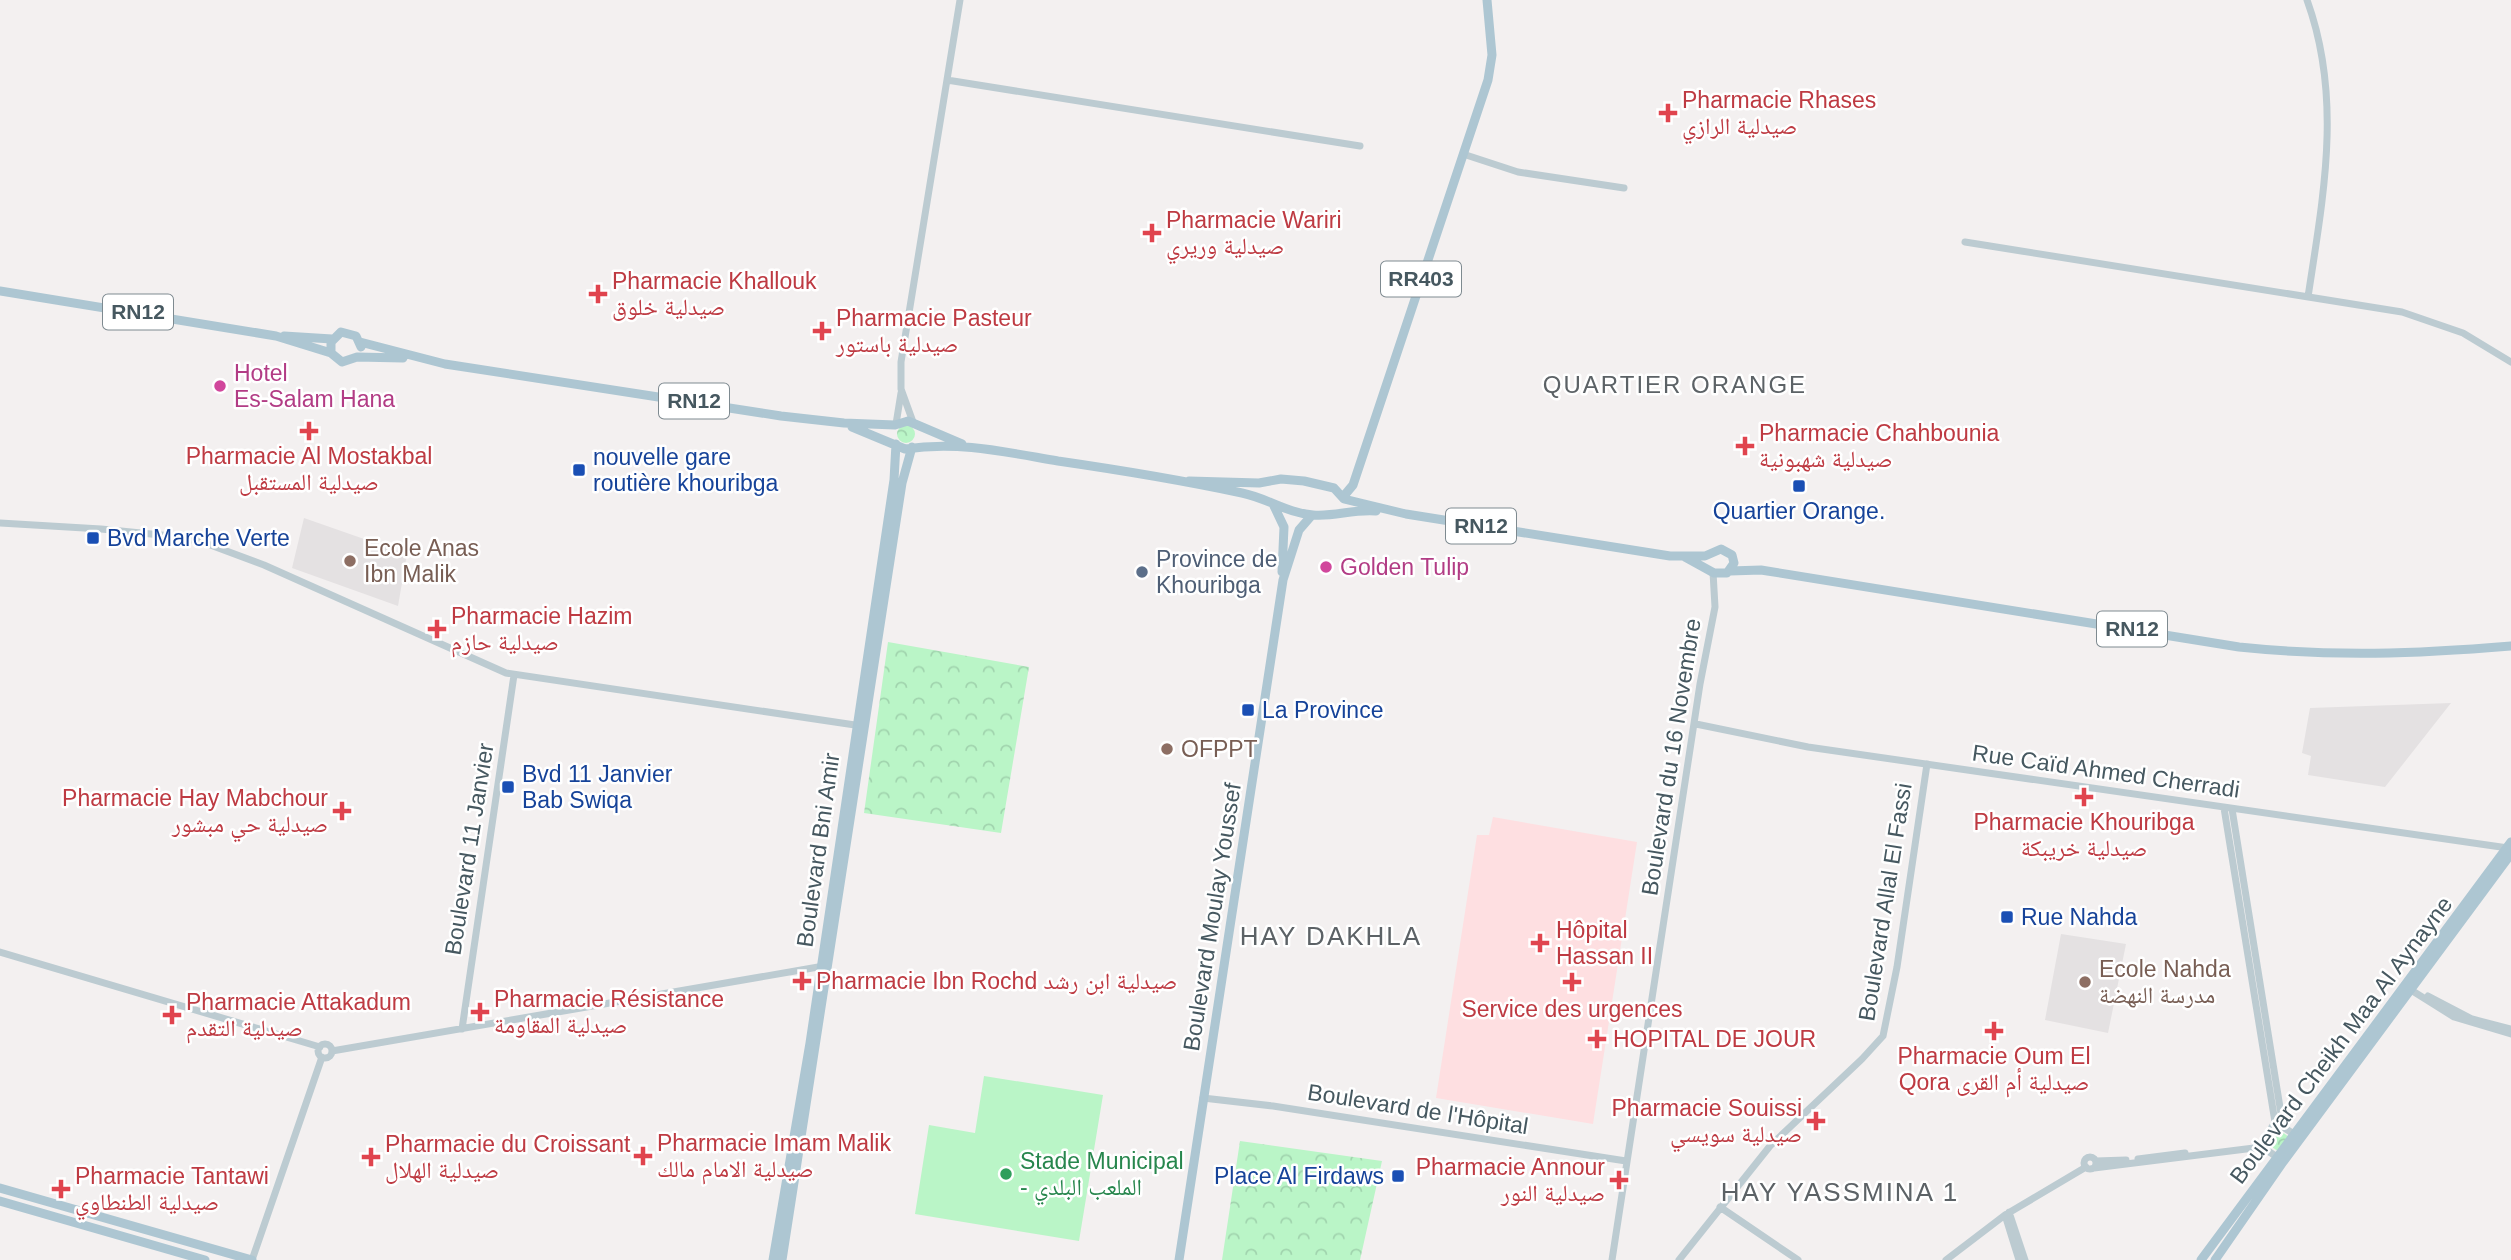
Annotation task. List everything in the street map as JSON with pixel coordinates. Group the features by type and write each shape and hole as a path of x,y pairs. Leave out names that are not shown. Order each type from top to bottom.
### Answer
{"main road":[{"name":"RR403","path":"1343,498 1351,489 1488,80 1492,55 1484,0"},
{"name":"RN12","path":"0,291 276,336 332,339"},
{"path":"341,332 349,332 360,342 358,357 345,363 331,353 332,339 341,332"},
{"name":"RN12","path":"276,336 331,353"},
{"name":"RN12","path":"360,342 411,358"},
{"name":"RN12","path":"358,357 411,358 844,424 896,425 904,421 962,444"},
{"path":"914,423 920,438 914,446"},
{"name":"RN12","path":"844,424 905,449 914,446 962,444 1189,481 1312,516 1356,509 1406,514 1685,557 1710,554 1721,549 1755,569"},
{"path":"895,443 892,433 896,425"},
{"name":"Boulevard Bni Amir","path":"773,1260 825,966 855,725 894,480 895,443"},
{"name":"Boulevard Bni Amir","path":"782,1260 825,966 900,496 914,446"},
{"path":"1339,512 1343,498 1334,488 1353,477"},
{"name":"RN12","path":"1189,481 1264,482 1281,478 1334,488"},
{"path":"1262,500 1264,482"},
{"name":"RN12","path":"1343,498 1406,514"},
{"path":"1275,506 1284,527 1283,580"},
{"path":"1283,580 1299,530 1312,516"},
{"path":"1710,554 1707,562 1712,571"},
{"name":"RN12","path":"1685,557 1712,571 1727,573 1755,569 2290,652 2391,655 2511,646"},
{"path":"1727,573 1732,557"},
{"name":"Boulevard Moulay Youssef","path":"1179,1260 1283,580"},
{"name":"Boulevard Cheikh Maa Al Aynayne","path":"2297,1137 2414,990 2510,848"},
{"name":"Boulevard Cheikh Maa Al Aynayne","path":"2200,1260 2280,1160 2510,848"},
{"name":"Boulevard Cheikh Maa Al Aynayne","path":"2214,1260 2280,1160"},
{"path":"0,1188 252,1260"},
{"path":"0,1201 205,1260"}],"street":[{"path":"896,425 901,362 960,0"},
{"path":"2307,0 2324,58 2329,111 2328,158 2308,297"},
{"path":"947,80 1360,146"},
{"path":"1463,155 1518,172 1624,188"},
{"path":"1965,242 2308,297 2431,320 2463,333 2511,362"},
{"path":"901,388 914,423"},
{"path":"0,523 101,528 192,539 240,555 514,675 855,725"},
{"name":"Boulevard du 16 Novembre","path":"1712,571 1716,592"},
{"name":"Boulevard du 16 Novembre","path":"1612,1260 1700,684 1716,592 1727,573"},
{"name":"Boulevard 11 Janvier","path":"462,1029 514,675"},
{"name":"Rue Caïd Ahmed Cherradi","path":"1696,724 1783,743 2510,848"},
{"name":"Boulevard Allal El Fassi","path":"1679,1260 1770,1146 1862,1059 1882,1036 1897,967 1927,764"},
{"path":"2228,808 2279,1124 2297,1137"},
{"path":"0,952 320,1047 328,1046 332,1051"},
{"path":"322,1057 328,1057 332,1051 825,966"},
{"path":"2414,990 2463,1016 2511,1031"},
{"path":"320,1047 318,1052 322,1057"},
{"path":"252,1260 322,1057"},
{"name":"Boulevard de l'Hôpital","path":"1203,1098 1273,1106 1626,1161"},
{"path":"2263,1146 2279,1124"},
{"path":"1946,1260 2007,1213 2092,1165 2263,1146 2280,1160"},
{"path":"1720,1207 1798,1260"},
{"path":"2007,1213 2019,1260"},
{"path":"2007,1213 2025,1260"},
{"path":"1782,1251 1789,1260"}],"shaded area":[{"name":"Ecole Anas Ibn Malik","path":"304,518 407,554 398,606 292,568"},
{"path":"2451,703 2385,787 2308,775 2311,756 2302,753 2310,708"},
{"name":"Hôpital Hassan II","path":"1493,817 1637,842 1593,1124 1436,1098 1477,835 1489,835"},
{"name":"Ecole Nahda مدرسة النهضة","path":"2061,934 2126,944 2108,1033 2045,1020"}],"green space":[{"path":"902,425 910,425 915,434 913,441 902,443 897,438 897,430"},
{"path":"888,642 1029,667 1001,833 864,813"},
{"name":"Stade Municipal - الملعب البلدي","path":"984,1076 1103,1095 1079,1241 915,1214 929,1125 975,1133"},
{"path":"2278,1129 2289,1137 2279,1152 2268,1144"},
{"path":"1240,1141 1382,1161 1360,1260 1222,1260"}],"place":[{"name":"Pharmacie Rhases صيدلية الرازي","path":"1668,113"},
{"name":"Pharmacie Wariri صيدلية وريري","path":"1152,233"},
{"name":"Pharmacie Khallouk صيدلية خلوق","path":"598,294"},
{"name":"Pharmacie Pasteur صيدلية باستور","path":"822,331"},
{"name":"Hotel Es-Salam Hana","path":"220,386"},
{"name":"Pharmacie Al Mostakbal صيدلية المستقبل","path":"309,431"},
{"name":"Pharmacie Chahbounia صيدلية شهبونية","path":"1745,446"},
{"name":"nouvelle gare routière khouribga","path":"579,470"},
{"name":"Quartier Orange.","path":"1799,486"},
{"name":"Bvd Marche Verte","path":"93,538"},
{"name":"Ecole Anas Ibn Malik","path":"350,561"},
{"name":"Golden Tulip","path":"1326,567"},
{"name":"Province de Khouribga","path":"1142,572"},
{"name":"Pharmacie Hazim صيدلية حازم","path":"437,629"},
{"name":"La Province","path":"1248,710"},
{"name":"OFPPT","path":"1167,749"},
{"name":"Bvd 11 Janvier Bab Swiqa","path":"508,787"},
{"name":"Pharmacie Khouribga صيدلية خريبكة","path":"2084,797"},
{"name":"Pharmacie Hay Mabchour صيدلية حي مبشور","path":"342,811"},
{"name":"Rue Nahda","path":"2007,917"},
{"name":"Hôpital Hassan II","path":"1540,943"},
{"name":"Pharmacie Ibn Rochd صيدلية ابن رشد","path":"802,981"},
{"name":"Service des urgences","path":"1572,982"},
{"name":"Ecole Nahda مدرسة النهضة","path":"2085,982"},
{"name":"Pharmacie Résistance صيدلية المقاومة","path":"480,1012"},
{"name":"Pharmacie Attakadum صيدلية التقدم","path":"172,1015"},
{"name":"Pharmacie Oum El Qora صيدلية أم القرى","path":"1994,1031"},
{"name":"HOPITAL DE JOUR","path":"1597,1039"},
{"name":"Pharmacie Souissi صيدلية سويسي","path":"1816,1121"},
{"name":"Pharmacie Imam Malik صيدلية الامام مالك","path":"643,1156"},
{"name":"Pharmacie du Croissant صيدلية الهلال","path":"371,1157"},
{"name":"Stade Municipal - الملعب البلدي","path":"1006,1174"},
{"name":"Place Al Firdaws","path":"1398,1176"},
{"name":"Pharmacie Annour صيدلية النور","path":"1619,1180"},
{"name":"Pharmacie Tantawi صيدلية الطنطاوي","path":"61,1189"}],"district":[{"name":"QUARTIER ORANGE","path":"1675,385"},
{"name":"HAY DAKHLA","path":"1331,936"},
{"name":"HAY YASSMINA 1","path":"1840,1192"}]}
